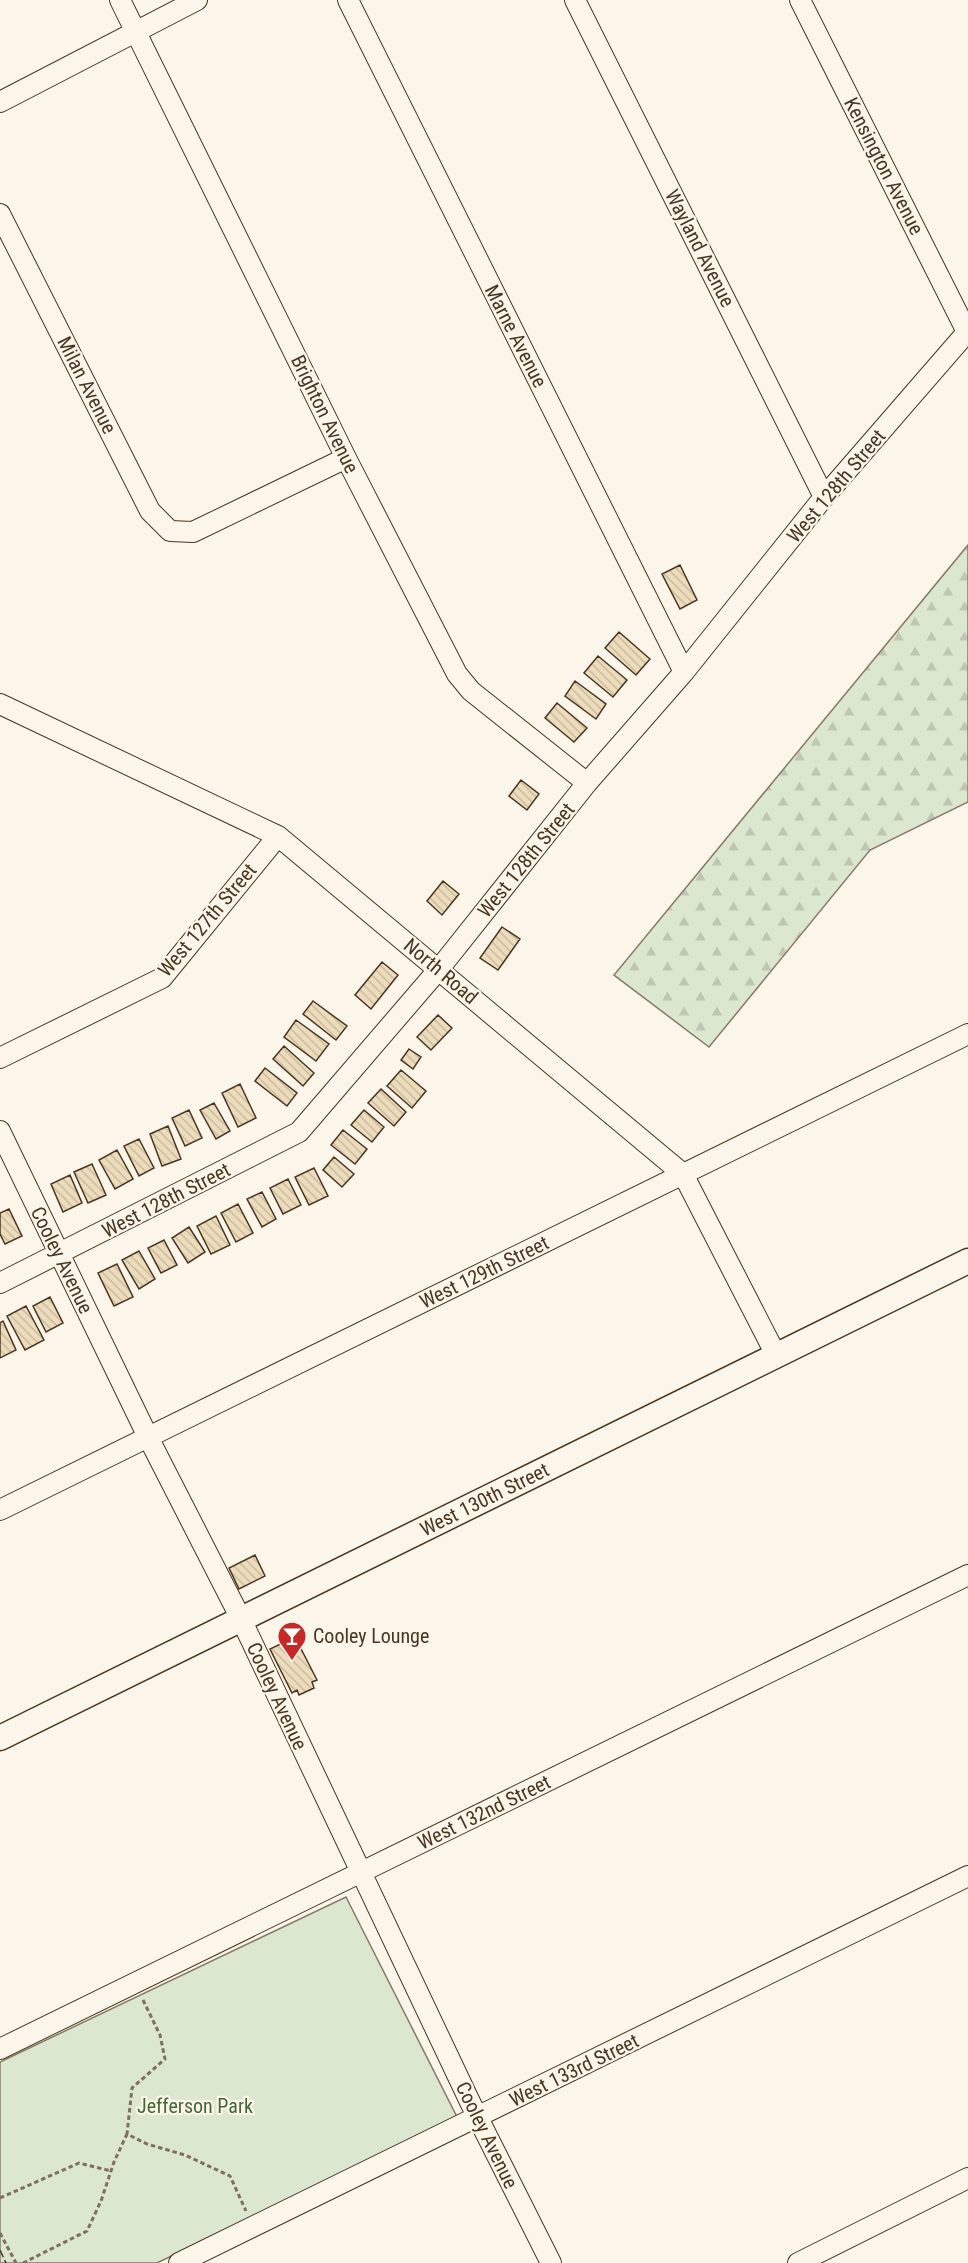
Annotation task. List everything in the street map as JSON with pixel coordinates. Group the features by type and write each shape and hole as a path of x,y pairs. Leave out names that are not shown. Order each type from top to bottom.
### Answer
{"main road":[{"name":"West 130th Street","path":"0,1738 968,1261"}],"street":[{"name":"Brighton Avenue","path":"120,0 346,458 457,674 471,691 587,783"},
{"path":"0,102 135,30 197,0"},
{"name":"Marne Avenue","path":"348,0 684,672"},
{"name":"Wayland Avenue","path":"575,0 824,497"},
{"name":"Kensington Avenue","path":"800,0 968,331"},
{"name":"Milan Avenue","path":"0,214 150,511 170,531 193,532 346,458"},
{"name":"West 128th Street","path":"0,1283 299,1132 439,969 587,783 684,672 824,497 968,331"},
{"name":"North Road","path":"0,704 278,836 439,969 683,1174 776,1355"},
{"name":"West 127th Street","path":"0,1058 162,978 278,836"},
{"name":"West 129th Street","path":"0,1509 968,1034"},
{"name":"Cooley Avenue","path":"0,1131 148,1437 241,1618 477,2117 551,2263"},
{"name":"West 132nd Street","path":"0,2049 968,1575"},
{"name":"West 133rd Street","path":"179,2263 968,1876"},
{"path":"798,2263 968,2178"}],"path":[{"path":"23,2263 87,2231 101,2201 127,2134 132,2088 165,2059 160,2035 143,2000"},
{"path":"127,2134 147,2144 185,2155 230,2176 246,2211"},
{"path":"0,2198 79,2163 111,2171"},
{"path":"0,2233 16,2263"}],"green space":[{"path":"968,545 968,802 870,850 709,1047 614,975"},
{"name":"Jefferson Park","path":"346,1897 457,2117 157,2263 0,2263 0,2062"}],"building":[{"path":"680,565 697,600 680,609 662,574"},
{"path":"619,632 650,659 636,675 605,648"},
{"path":"598,656 627,680 613,697 584,673"},
{"path":"575,681 606,704 596,719 565,696"},
{"path":"557,703 587,728 574,742 545,718"},
{"path":"521,780 539,794 527,810 509,796"},
{"path":"443,881 459,894 442,915 427,901"},
{"path":"502,927 520,939 498,970 480,958"},
{"path":"382,962 398,975 371,1009 355,995"},
{"path":"313,1001 347,1026 336,1040 303,1014"},
{"path":"438,1015 452,1028 431,1050 417,1037"},
{"path":"296,1020 329,1044 316,1061 284,1037"},
{"path":"284,1046 314,1073 303,1086 273,1059"},
{"path":"409,1049 421,1057 413,1069 401,1060"},
{"path":"265,1068 297,1093 287,1106 255,1081"},
{"path":"401,1070 426,1091 412,1108 387,1086"},
{"path":"240,1084 256,1118 238,1127 222,1093"},
{"path":"381,1089 406,1112 394,1126 368,1103"},
{"path":"214,1103 230,1131 216,1139 200,1110"},
{"path":"189,1110 202,1138 185,1146 172,1118"},
{"path":"364,1110 384,1127 372,1142 351,1125"},
{"path":"168,1126 181,1159 162,1166 150,1134"},
{"path":"343,1130 367,1149 355,1164 331,1145"},
{"path":"139,1139 154,1168 139,1176 124,1146"},
{"path":"117,1150 133,1179 115,1189 99,1160"},
{"path":"334,1157 354,1174 342,1187 323,1170"},
{"path":"92,1164 106,1195 88,1203 74,1172"},
{"path":"314,1168 328,1196 309,1205 295,1177"},
{"path":"70,1175 82,1203 63,1212 51,1184"},
{"path":"288,1179 301,1205 283,1214 270,1188"},
{"path":"262,1192 276,1219 262,1227 247,1199"},
{"path":"238,1204 253,1233 236,1242 221,1213"},
{"path":"9,1209 22,1236 5,1244 0,1234 0,1213"},
{"path":"216,1216 230,1245 211,1254 197,1226"},
{"path":"189,1227 205,1252 188,1263 172,1238"},
{"path":"164,1240 177,1265 161,1273 148,1248"},
{"path":"139,1251 155,1279 139,1289 122,1260"},
{"path":"117,1264 133,1297 114,1306 98,1273"},
{"path":"50,1297 63,1323 46,1332 33,1306"},
{"path":"26,1306 44,1340 25,1350 7,1316"},
{"path":"3,1321 16,1350 0,1358 0,1323"},
{"path":"255,1555 265,1576 239,1589 229,1568"},
{"name":"Cooley Lounge","path":"295,1637 317,1680 312,1682 314,1688 299,1695 297,1690 292,1693 270,1649"}],"fence":[{"path":"0,2250 6,2263"}],"place":[{"name":"Cooley Lounge","path":"292,1662"}]}
